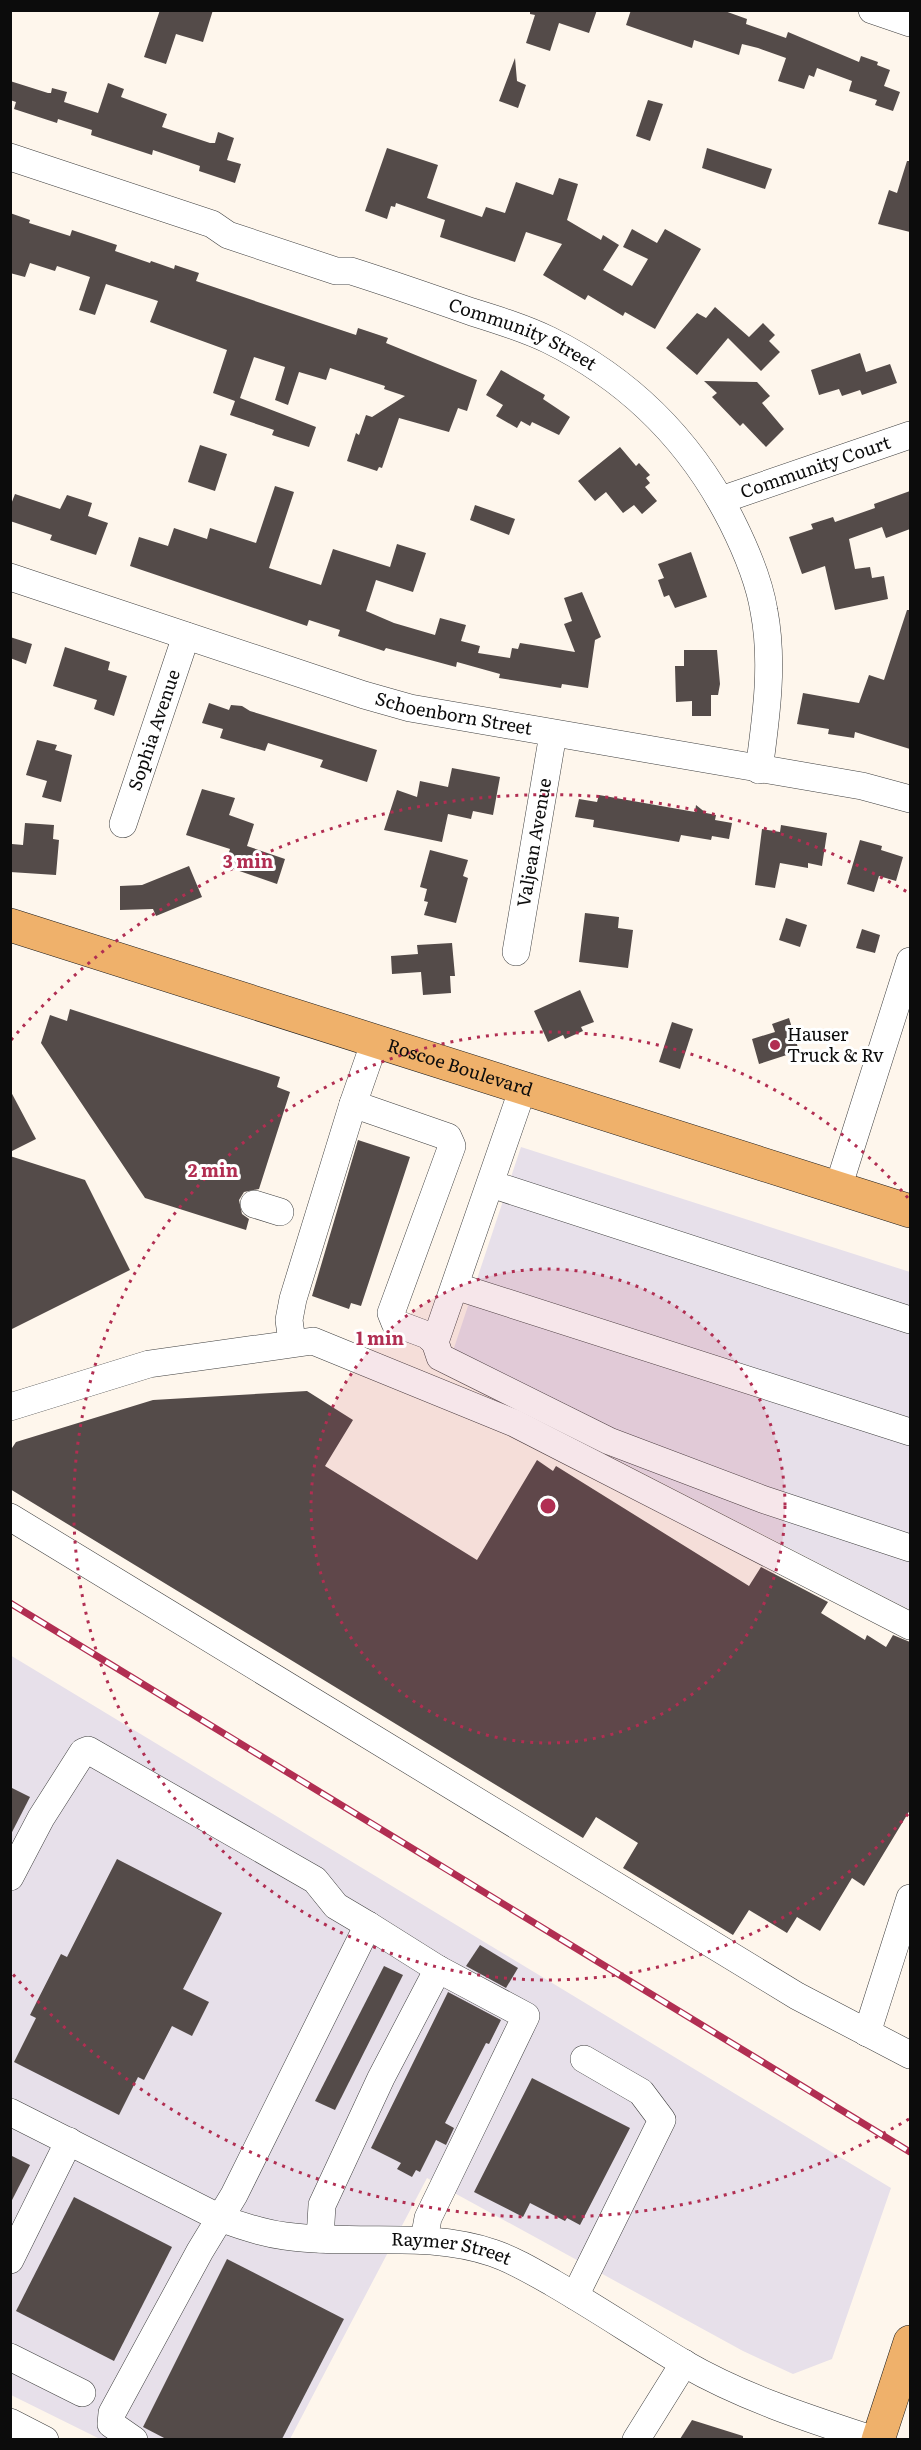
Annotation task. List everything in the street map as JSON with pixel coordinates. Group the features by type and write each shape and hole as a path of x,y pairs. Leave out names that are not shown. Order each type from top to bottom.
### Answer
{"main road":[{"name":"Roscoe Boulevard","path":"10,925 910,1211"},
{"path":"876,2439 910,2342"}],"street":[{"path":"872,10 910,23"},
{"name":"Community Street","path":"10,157 212,224 228,235 336,270 351,271 549,340 610,376 669,427 702,468 721,500 742,544 764,612 768,680 759,770"},
{"name":"Community Court","path":"721,500 910,435"},
{"name":"Schoenborn Street","path":"10,577 364,695 410,708 862,786 910,799"},
{"name":"Sophia Avenue","path":"123,824 186,636"},
{"name":"Valjean Avenue","path":"516,952 553,734"},
{"path":"838,1188 910,962"},
{"path":"292,1342 289,1320 293,1299 353,1104 375,1041"},
{"path":"435,1342 523,1088"},
{"path":"353,1104 448,1137 452,1146 391,1313 395,1323 427,1335 435,1342 440,1357 609,1441 762,1499 910,1548"},
{"path":"491,1184 910,1320"},
{"path":"254,1204 280,1212"},
{"path":"455,1286 910,1432"},
{"path":"10,1407 149,1364 292,1342 322,1343 514,1423 910,1626"},
{"path":"10,1517 797,1996 910,2055"},
{"path":"10,1877 41,1818 83,1752 87,1750 315,1880 336,1906 438,1969 526,2016 428,2218 424,2240"},
{"path":"867,2033 910,1898"},
{"path":"134,2439 111,2424 112,2413 239,2184 368,1925"},
{"path":"320,2239 322,2205 381,2078 438,1969"},
{"path":"575,2296 662,2120 640,2092 584,2059"},
{"name":"Raymer Street","path":"10,2112 220,2218 251,2230 320,2239 424,2240 465,2245 494,2253 520,2264 684,2363 758,2399 876,2439"},
{"path":"10,2260 69,2141"},
{"path":"10,2357 82,2392"},
{"path":"636,2439 684,2363"},
{"path":"10,2422 45,2439"}],"shaded area":[{"path":"521,1147 910,1272 910,1610 446,1372"},
{"path":"10,1655 891,2188 832,2359 793,2374 743,2351 427,2178 290,2439 100,2439 11,2395"}],"building":[{"path":"160,10 213,10 203,42 176,34 166,64 144,57"},
{"path":"530,10 597,10 589,33 559,23 550,51 526,43 535,15 530,14"},
{"path":"631,10 722,10 747,19 746,24 786,38 788,32 859,62 861,56 878,62 877,65 890,70 884,86 900,92 893,111 875,105 877,100 849,91 852,81 817,68 814,77 809,75 804,89 778,81 786,58 742,44 739,55 694,40 692,48 626,25"},
{"path":"515,58 517,81 526,85 518,108 499,101"},
{"path":"10,81 48,93 51,93 52,88 67,92 64,102 98,113 108,83 124,89 121,97 167,114 162,127 210,143 215,143 218,132 234,138 227,160 241,164 235,183 199,171 200,166 153,150 152,155 91,135 92,130 58,119 57,123 14,109 16,102 10,100"},
{"path":"648,100 663,104 650,141 636,136"},
{"path":"387,148 438,165 427,198 482,217 486,207 505,213 516,182 553,195 559,178 578,184 567,220 601,240 603,235 619,245 603,270 632,286 648,259 623,247 632,229 657,243 665,229 701,249 655,329 625,312 623,316 588,295 585,300 543,275 562,244 526,232 515,262 440,237 445,220 396,203 395,207 391,206 387,219 365,211"},
{"path":"707,148 772,169 765,189 702,168"},
{"path":"907,161 910,161 910,232 878,224 889,190 897,193"},
{"path":"10,213 30,220 29,223 70,236 72,230 117,245 115,251 150,263 151,261 174,269 175,265 199,273 196,281 356,335 358,328 388,338 386,343 477,380 467,411 458,408 449,432 399,418 382,468 379,467 377,471 347,461 356,433 359,435 366,415 372,417 405,396 384,389 385,386 330,368 326,380 299,372 288,405 275,400 285,367 254,357 240,398 316,427 309,447 272,435 274,430 230,415 235,401 213,393 227,350 150,322 158,301 106,284 95,315 79,310 90,277 57,266 55,271 30,263 25,277 10,273"},
{"path":"715,307 749,337 763,323 775,335 769,341 780,352 761,371 728,338 697,375 666,348 697,313 706,318"},
{"path":"860,353 866,372 890,364 897,383 862,395 860,390 842,396 839,389 819,395 811,370"},
{"path":"501,370 545,395 543,399 570,417 559,435 532,422 530,426 521,421 517,428 496,416 503,405 486,395"},
{"path":"704,381 757,382 770,396 762,403 784,429 766,447 743,423 740,426 712,397 717,393"},
{"path":"200,445 227,454 215,491 188,482"},
{"path":"620,447 636,466 639,463 650,475 646,478 650,483 645,487 657,501 642,514 634,505 623,513 606,492 595,501 578,481"},
{"path":"275,486 294,492 269,568 321,585 333,549 390,567 397,544 426,553 413,592 376,580 366,611 394,623 435,635 440,618 466,625 461,641 480,646 478,653 510,658 512,648 518,649 520,643 575,652 564,624 572,621 564,598 582,592 601,637 595,640 588,688 562,684 561,688 499,678 500,674 457,662 456,667 386,648 384,651 338,636 340,630 309,620 307,626 130,566 139,537 168,546 174,528 207,539 210,528 256,543"},
{"path":"910,491 910,529 886,538 882,527 849,539 855,569 870,567 872,578 884,576 888,599 835,610 825,566 802,574 789,537 813,529 811,524 833,517 835,522 875,508 874,504"},
{"path":"15,494 60,509 67,495 92,503 88,516 108,523 96,555 50,540 52,535 10,521 10,507"},
{"path":"475,505 515,519 509,535 470,520"},
{"path":"691,552 707,597 675,608 669,595 664,597 658,580 664,578 658,564"},
{"path":"907,610 910,610 910,749 855,732 854,738 828,734 829,729 797,724 803,693 859,703 869,675 884,680"},
{"path":"10,637 32,644 26,664 10,658"},
{"path":"65,647 110,662 108,670 127,676 114,716 94,709 97,700 53,686"},
{"path":"684,650 717,650 720,684 718,695 711,695 711,716 692,716 692,701 676,702 675,666 684,666"},
{"path":"209,703 229,710 231,705 242,706 250,711 377,750 367,782 320,767 323,760 268,743 265,751 220,738 223,729 202,723"},
{"path":"37,740 57,745 55,750 72,755 61,802 42,797 47,781 26,775"},
{"path":"452,768 500,777 493,815 473,811 471,819 448,814 442,842 384,830 397,790 417,797 420,781 448,787"},
{"path":"202,789 235,798 229,815 254,824 247,846 285,859 277,884 225,866 230,849 186,835"},
{"path":"599,795 695,812 696,805 706,813 716,815 715,820 732,823 729,839 712,836 711,840 681,835 679,842 593,827 594,820 575,817 579,799 597,802"},
{"path":"25,823 54,825 53,839 59,840 56,875 10,872 12,844 23,845"},
{"path":"781,825 827,833 822,866 808,863 808,868 780,863 775,888 755,885 762,829 780,832"},
{"path":"860,840 882,846 881,850 903,857 896,881 879,876 874,892 847,884"},
{"path":"430,850 468,860 463,876 468,878 456,923 424,915 428,902 424,901 427,889 420,887"},
{"path":"189,866 202,897 156,916 153,909 120,910 120,886 142,885"},
{"path":"585,913 619,917 618,928 633,930 628,968 579,962"},
{"path":"786,918 807,925 800,947 779,940"},
{"path":"862,929 880,935 875,953 856,948"},
{"path":"452,943 455,976 450,976 451,993 423,995 421,972 392,974 391,956 418,954 417,945"},
{"path":"580,990 594,1022 581,1027 583,1031 565,1039 563,1035 548,1042 534,1011"},
{"path":"70,1009 280,1077 277,1087 290,1092 259,1189 244,1192 239,1200 242,1214 249,1219 246,1230 145,1198 41,1043 50,1015 67,1021"},
{"name":"Hauser Truck & Rv","path":"789,1018 799,1051 759,1064 752,1039 775,1032 772,1024"},
{"path":"672,1022 693,1029 680,1069 659,1062"},
{"path":"10,1090 36,1139 10,1152"},
{"path":"358,1140 410,1157 361,1306 351,1303 349,1309 312,1296"},
{"path":"10,1156 85,1180 130,1270 10,1330"},
{"path":"307,1391 353,1420 325,1466 477,1560 537,1460 553,1471 556,1466 749,1586 761,1567 828,1602 821,1613 865,1640 867,1635 886,1647 893,1635 910,1642 910,1810 864,1886 852,1878 820,1931 797,1917 787,1933 749,1910 733,1935 623,1868 638,1843 596,1817 583,1838 10,1489 10,1451 16,1442 153,1400"},
{"path":"10,1787 30,1797 10,1836"},
{"path":"117,1859 222,1913 183,1989 209,2002 192,2036 172,2026 144,2080 138,2077 119,2115 14,2062 36,2018 30,2015 61,1954 67,1957"},
{"path":"480,1945 518,1968 506,1988 466,1966"},
{"path":"384,1966 403,1975 335,2110 315,2101"},
{"path":"448,1992 501,2020 489,2044 486,2043 445,2123 454,2128 446,2145 436,2140 420,2172 416,2170 412,2177 397,2169 401,2163 371,2148"},
{"path":"532,2078 630,2128 580,2225 567,2218 565,2221 530,2203 523,2217 474,2192"},
{"path":"10,2155 30,2165 10,2204"},
{"path":"74,2197 172,2247 114,2361 16,2311"},
{"path":"227,2259 344,2319 282,2439 166,2439 143,2427"},
{"path":"692,2420 743,2436 743,2439 680,2439"}],"railway":[{"path":"10,1603 910,2152"}],"place":[{"name":"Hauser Truck & Rv","path":"775,1045"}]}
